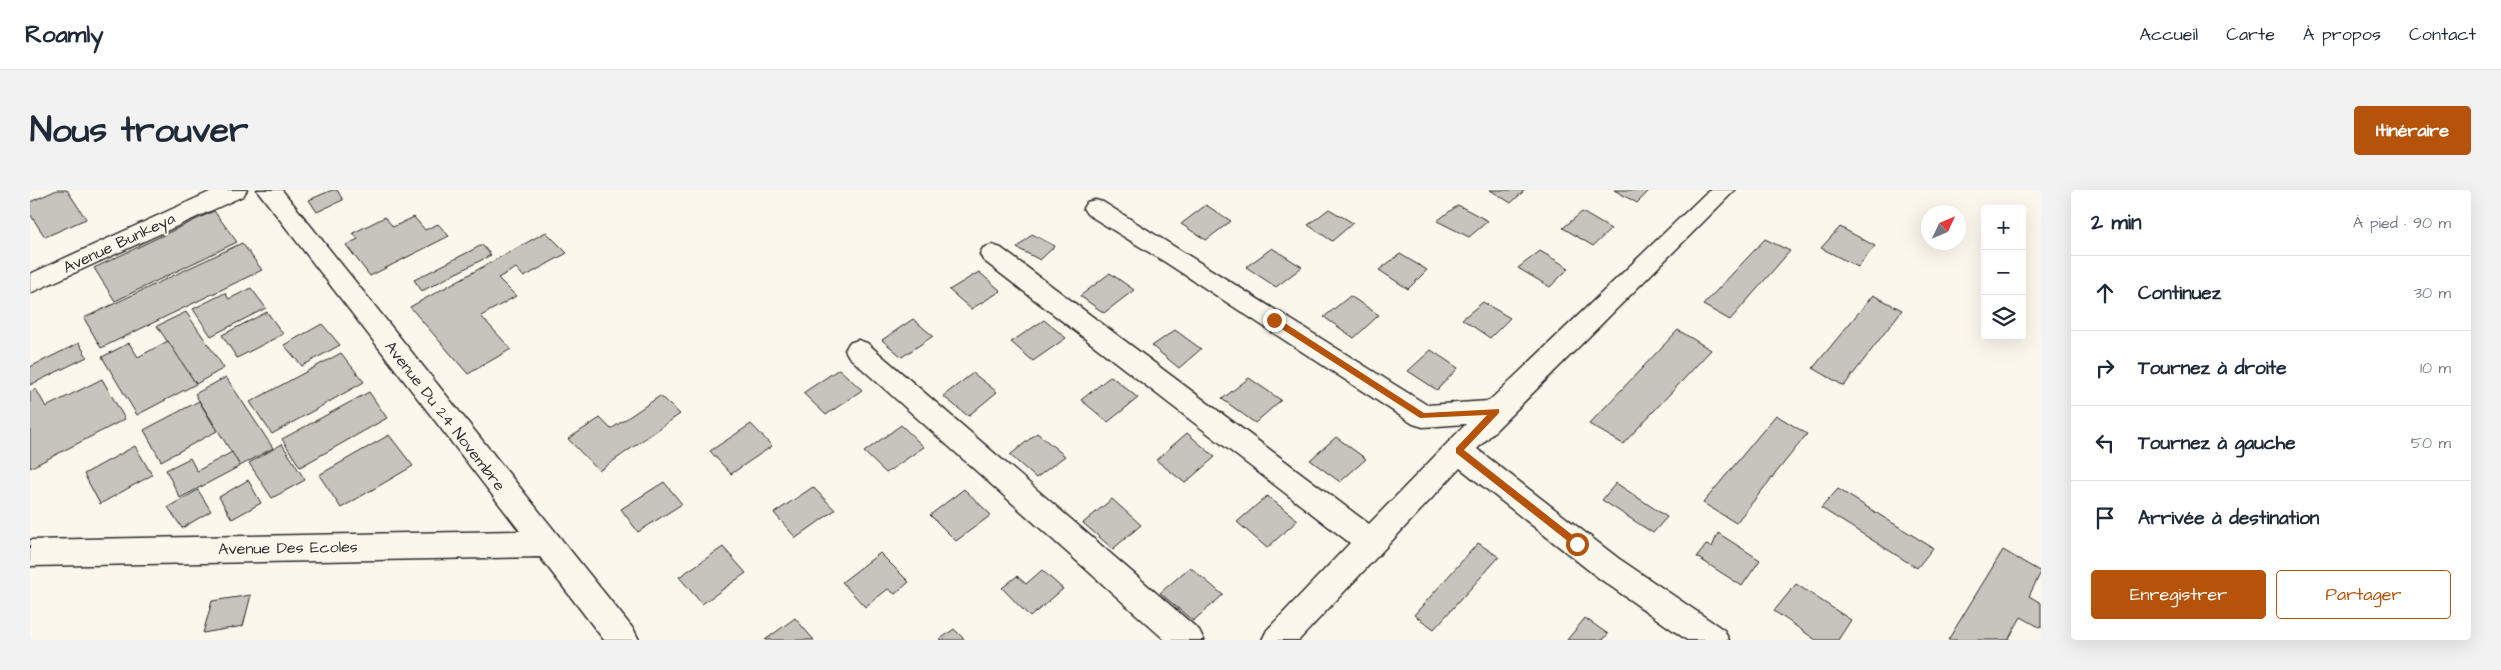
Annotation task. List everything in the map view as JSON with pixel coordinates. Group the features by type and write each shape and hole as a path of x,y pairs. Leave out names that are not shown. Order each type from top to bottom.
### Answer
{"street":[{"name":"Avenue Bunkeya","path":"30,284 235,190"},
{"name":"Avenue Du 24 Novembre","path":"269,190 545,544 623,640"},
{"path":"1278,640 1496,411 1723,190"},
{"path":"1095,208 1183,261 1423,416 1496,411"},
{"path":"992,254 1371,542"},
{"path":"858,350 1188,640"},
{"path":"1459,450 1607,567 1713,640"},
{"name":"Avenue Des Ecoles","path":"30,553 545,544"}],"building":[{"path":"57,190 67,190 86,219 45,237 30,214 30,202"},
{"path":"332,190 337,190 343,200 317,212 309,200"},
{"path":"1490,190 1525,190 1511,203"},
{"path":"1614,190 1650,190 1637,203"},
{"path":"1206,205 1231,221 1206,240 1181,224"},
{"path":"1458,205 1488,221 1469,237 1437,221"},
{"path":"1329,209 1353,223 1332,241 1308,225"},
{"path":"214,211 237,242 115,301 94,268"},
{"path":"1582,212 1611,229 1593,246 1563,228"},
{"path":"385,217 393,227 414,217 425,230 438,224 449,236 370,276 346,245 358,239 353,233"},
{"path":"1840,227 1875,246 1858,267 1821,248"},
{"path":"546,232 567,253 524,277 516,268 498,278 516,296 481,316 511,349 468,374 410,307"},
{"path":"1032,234 1055,246 1040,260 1017,248"},
{"path":"1765,239 1790,251 1730,320 1703,305"},
{"path":"242,243 262,270 101,348 84,318"},
{"path":"482,245 491,255 422,291 414,280"},
{"path":"1272,248 1302,267 1276,287 1246,267"},
{"path":"1540,251 1569,268 1550,287 1518,268"},
{"path":"1400,254 1427,270 1408,289 1379,270"},
{"path":"979,272 1001,291 971,309 949,290"},
{"path":"1110,273 1134,290 1104,313 1080,296"},
{"path":"251,288 266,308 211,336 193,309 225,293 229,299"},
{"path":"1873,295 1902,310 1844,386 1813,368"},
{"path":"1350,296 1379,315 1354,338 1324,317"},
{"path":"1483,302 1510,318 1490,338 1462,319"},
{"path":"186,312 224,368 196,384 157,326"},
{"path":"267,312 283,334 237,358 222,335"},
{"path":"913,319 933,336 902,357 882,340"},
{"path":"1044,320 1066,338 1033,361 1011,342"},
{"path":"322,324 340,345 302,366 284,345"},
{"path":"1175,330 1201,349 1179,368 1152,346"},
{"path":"1678,330 1711,350 1623,444 1589,424"},
{"path":"168,341 196,384 137,415 102,357 129,343 138,357"},
{"path":"79,343 87,357 30,385 30,367"},
{"path":"1431,350 1458,368 1437,390 1408,371"},
{"path":"341,353 364,382 272,434 250,402"},
{"path":"839,369 862,390 826,415 803,393"},
{"path":"973,373 997,392 968,416 943,396"},
{"path":"1111,376 1138,398 1108,422 1081,400"},
{"path":"226,377 273,448 240,466 195,394"},
{"path":"1249,378 1281,400 1255,423 1222,399"},
{"path":"102,379 125,419 30,468 30,392 36,389 46,407"},
{"path":"369,392 387,418 300,467 282,439"},
{"path":"660,396 680,414 599,471 568,439 600,418 611,429"},
{"path":"199,401 217,431 161,461 144,430"},
{"path":"1776,415 1807,434 1736,523 1703,503"},
{"path":"751,424 772,446 731,474 710,451"},
{"path":"901,425 924,447 886,473 864,452"},
{"path":"1037,433 1065,456 1036,478 1010,455"},
{"path":"1187,433 1215,457 1185,483 1156,460"},
{"path":"389,435 413,466 341,508 319,475"},
{"path":"1336,437 1366,459 1340,482 1310,460"},
{"path":"282,444 305,480 272,498 249,463"},
{"path":"135,446 152,475 100,504 84,474"},
{"path":"232,452 240,466 180,498 166,470 190,458 197,471"},
{"path":"248,480 261,503 232,519 219,497"},
{"path":"664,482 682,504 638,532 621,509"},
{"path":"1616,483 1667,517 1653,533 1602,500"},
{"path":"813,487 835,510 796,538 774,513"},
{"path":"964,489 991,515 956,541 930,515"},
{"path":"1838,489 1933,548 1917,568 1821,508"},
{"path":"198,490 211,511 182,528 168,507"},
{"path":"1267,496 1298,520 1267,548 1237,522"},
{"path":"1112,499 1141,525 1113,549 1083,523"},
{"path":"1718,533 1760,560 1742,586 1697,557 1706,545 1712,547"},
{"path":"1478,543 1499,557 1434,629 1414,615"},
{"path":"723,547 746,573 702,604 679,577"},
{"path":"2003,550 2041,572 2029,596 2041,603 2041,628 2021,617 2008,640 1948,640"},
{"path":"880,553 909,582 895,594 888,589 865,607 842,582"},
{"path":"1190,567 1223,595 1193,621 1160,593"},
{"path":"1042,570 1063,589 1030,617 1002,588 1017,576 1026,584"},
{"path":"1796,584 1851,620 1838,640 1816,640 1774,611"},
{"path":"251,595 243,626 203,633 212,601"},
{"path":"795,618 814,640 765,640"},
{"path":"1585,618 1608,634 1603,640 1567,640"},
{"path":"954,629 965,640 939,640"}],"route":[{"path":"1274,320 1423,416 1496,411 1459,450 1577,544"}]}
